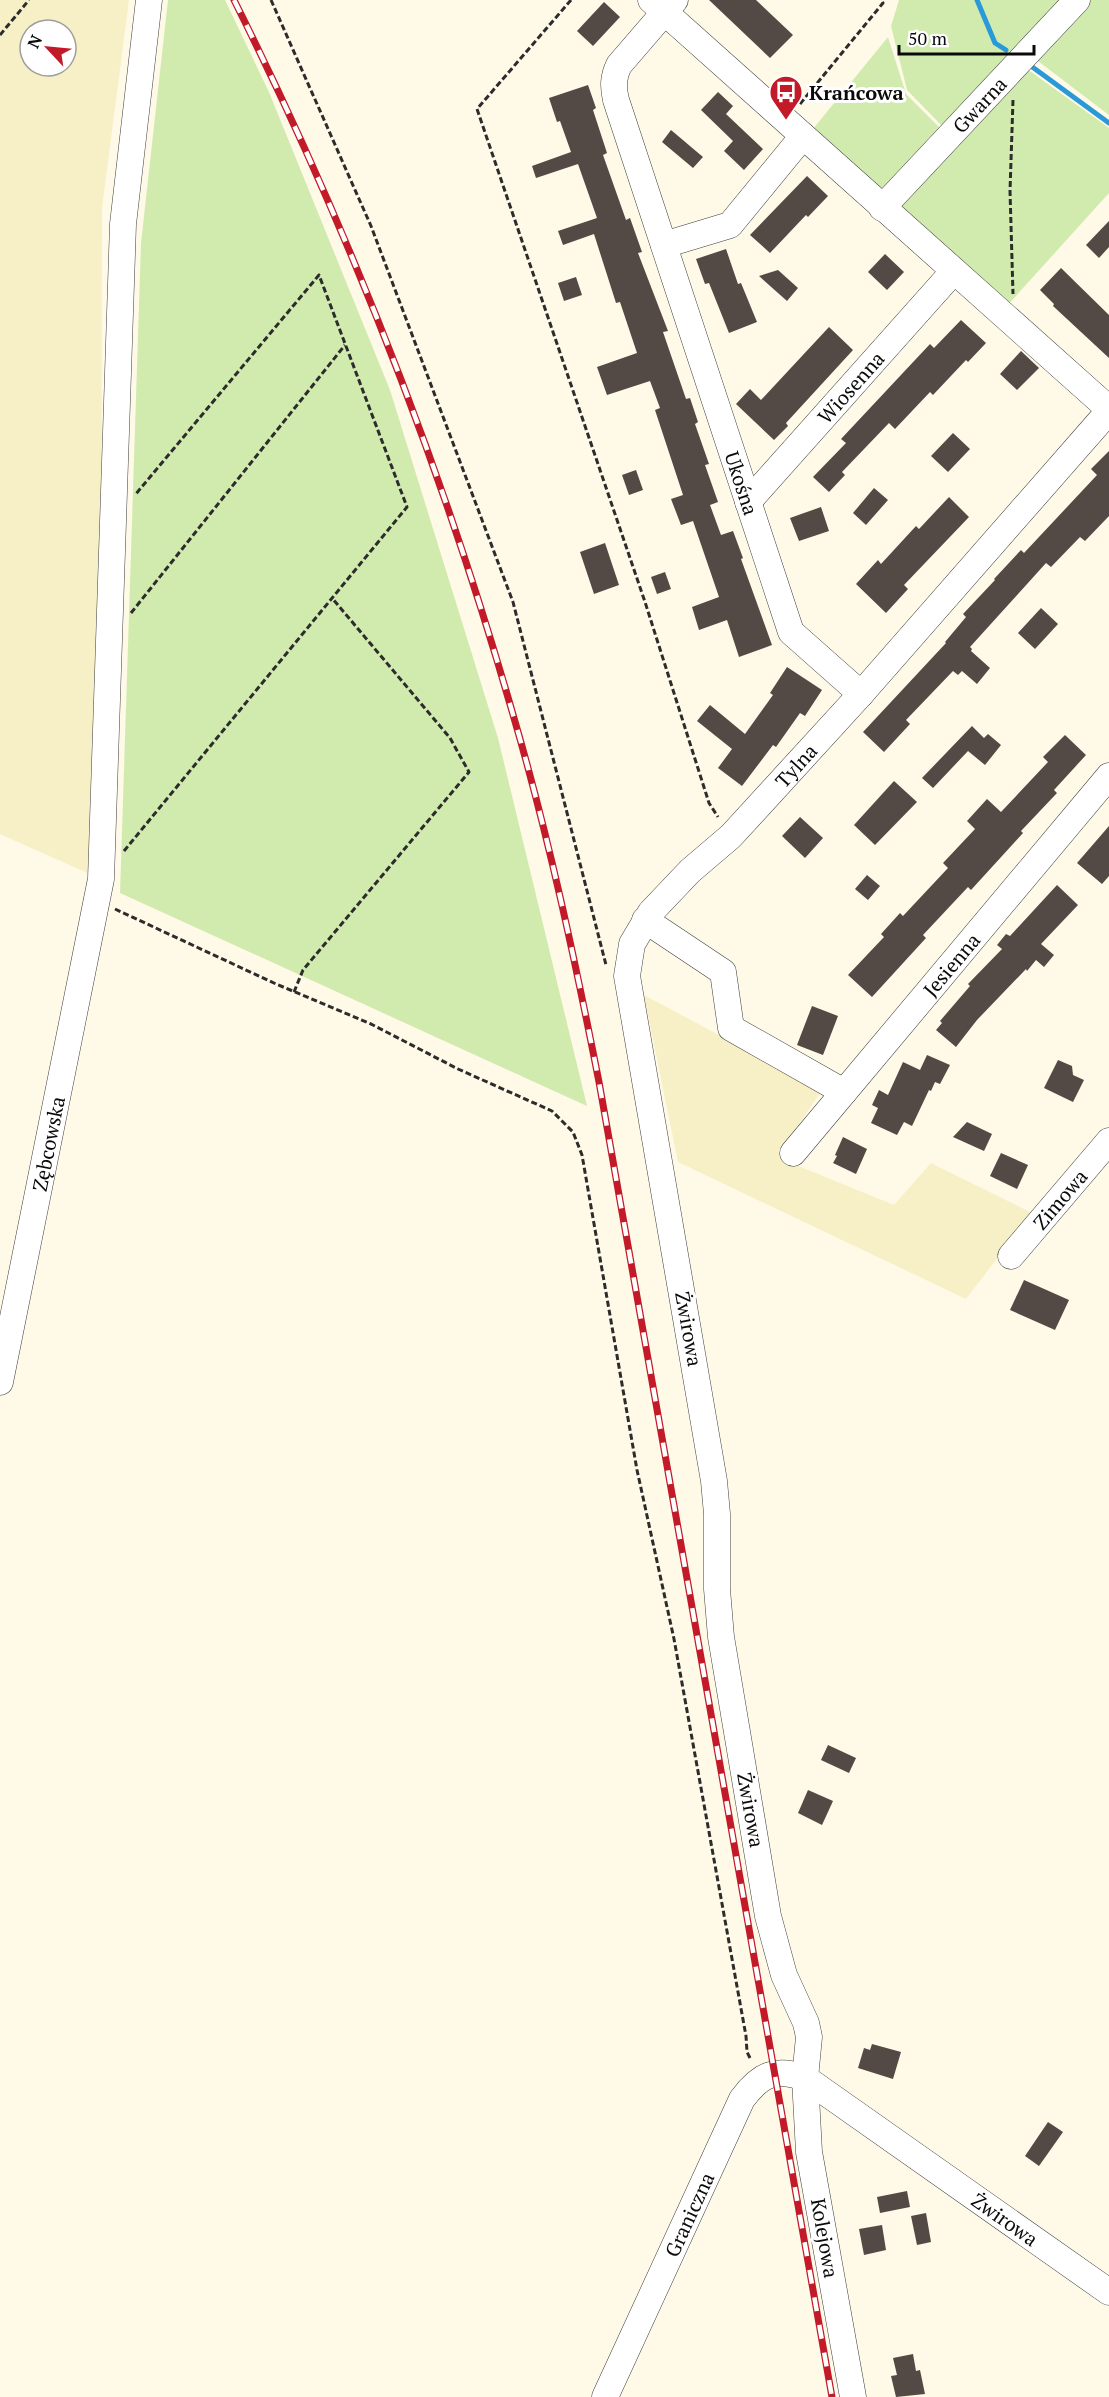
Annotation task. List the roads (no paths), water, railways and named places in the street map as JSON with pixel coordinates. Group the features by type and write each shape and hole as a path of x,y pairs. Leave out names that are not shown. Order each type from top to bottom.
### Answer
{"street":[{"name":"Zębcowska","path":"0,1382 101,879 123,224 148,0"},
{"name":"Gwarna","path":"882,208 1077,0"},
{"path":"664,4 794,128 1109,410"},
{"name":"Ukośna","path":"664,4 619,65 614,75 613,88 791,633 861,694"},
{"path":"664,245 730,225 794,128"},
{"name":"Wiosenna","path":"748,501 953,272"},
{"name":"Tylna","path":"660,1169 627,976 632,944 645,920 690,871 731,836 861,694 1109,410"},
{"name":"Jesienna","path":"793,1153 1109,776"},
{"path":"645,920 723,972 731,1028 844,1092"},
{"name":"Zimowa","path":"1011,1256 1109,1141"},
{"name":"Żwirowa","path":"660,1169 714,1481 717,1514 717,1589 722,1637 768,1916 784,1976 806,2023 809,2037 805,2078 1109,2292"},
{"name":"Graniczna","path":"605,2397 742,2099 761,2078 785,2073 805,2078"},
{"name":"Kolejowa","path":"805,2078 809,2152 853,2397"}],"waterway":[{"path":"977,0 995,43 1006,50"},
{"path":"1031,66 1109,123"}],"railway":[{"path":"234,0 316,174 425,442 486,625 539,808 571,945 599,1082 832,2397"}],"place":[{"name":"Krańcowa","path":"786,121"}]}
